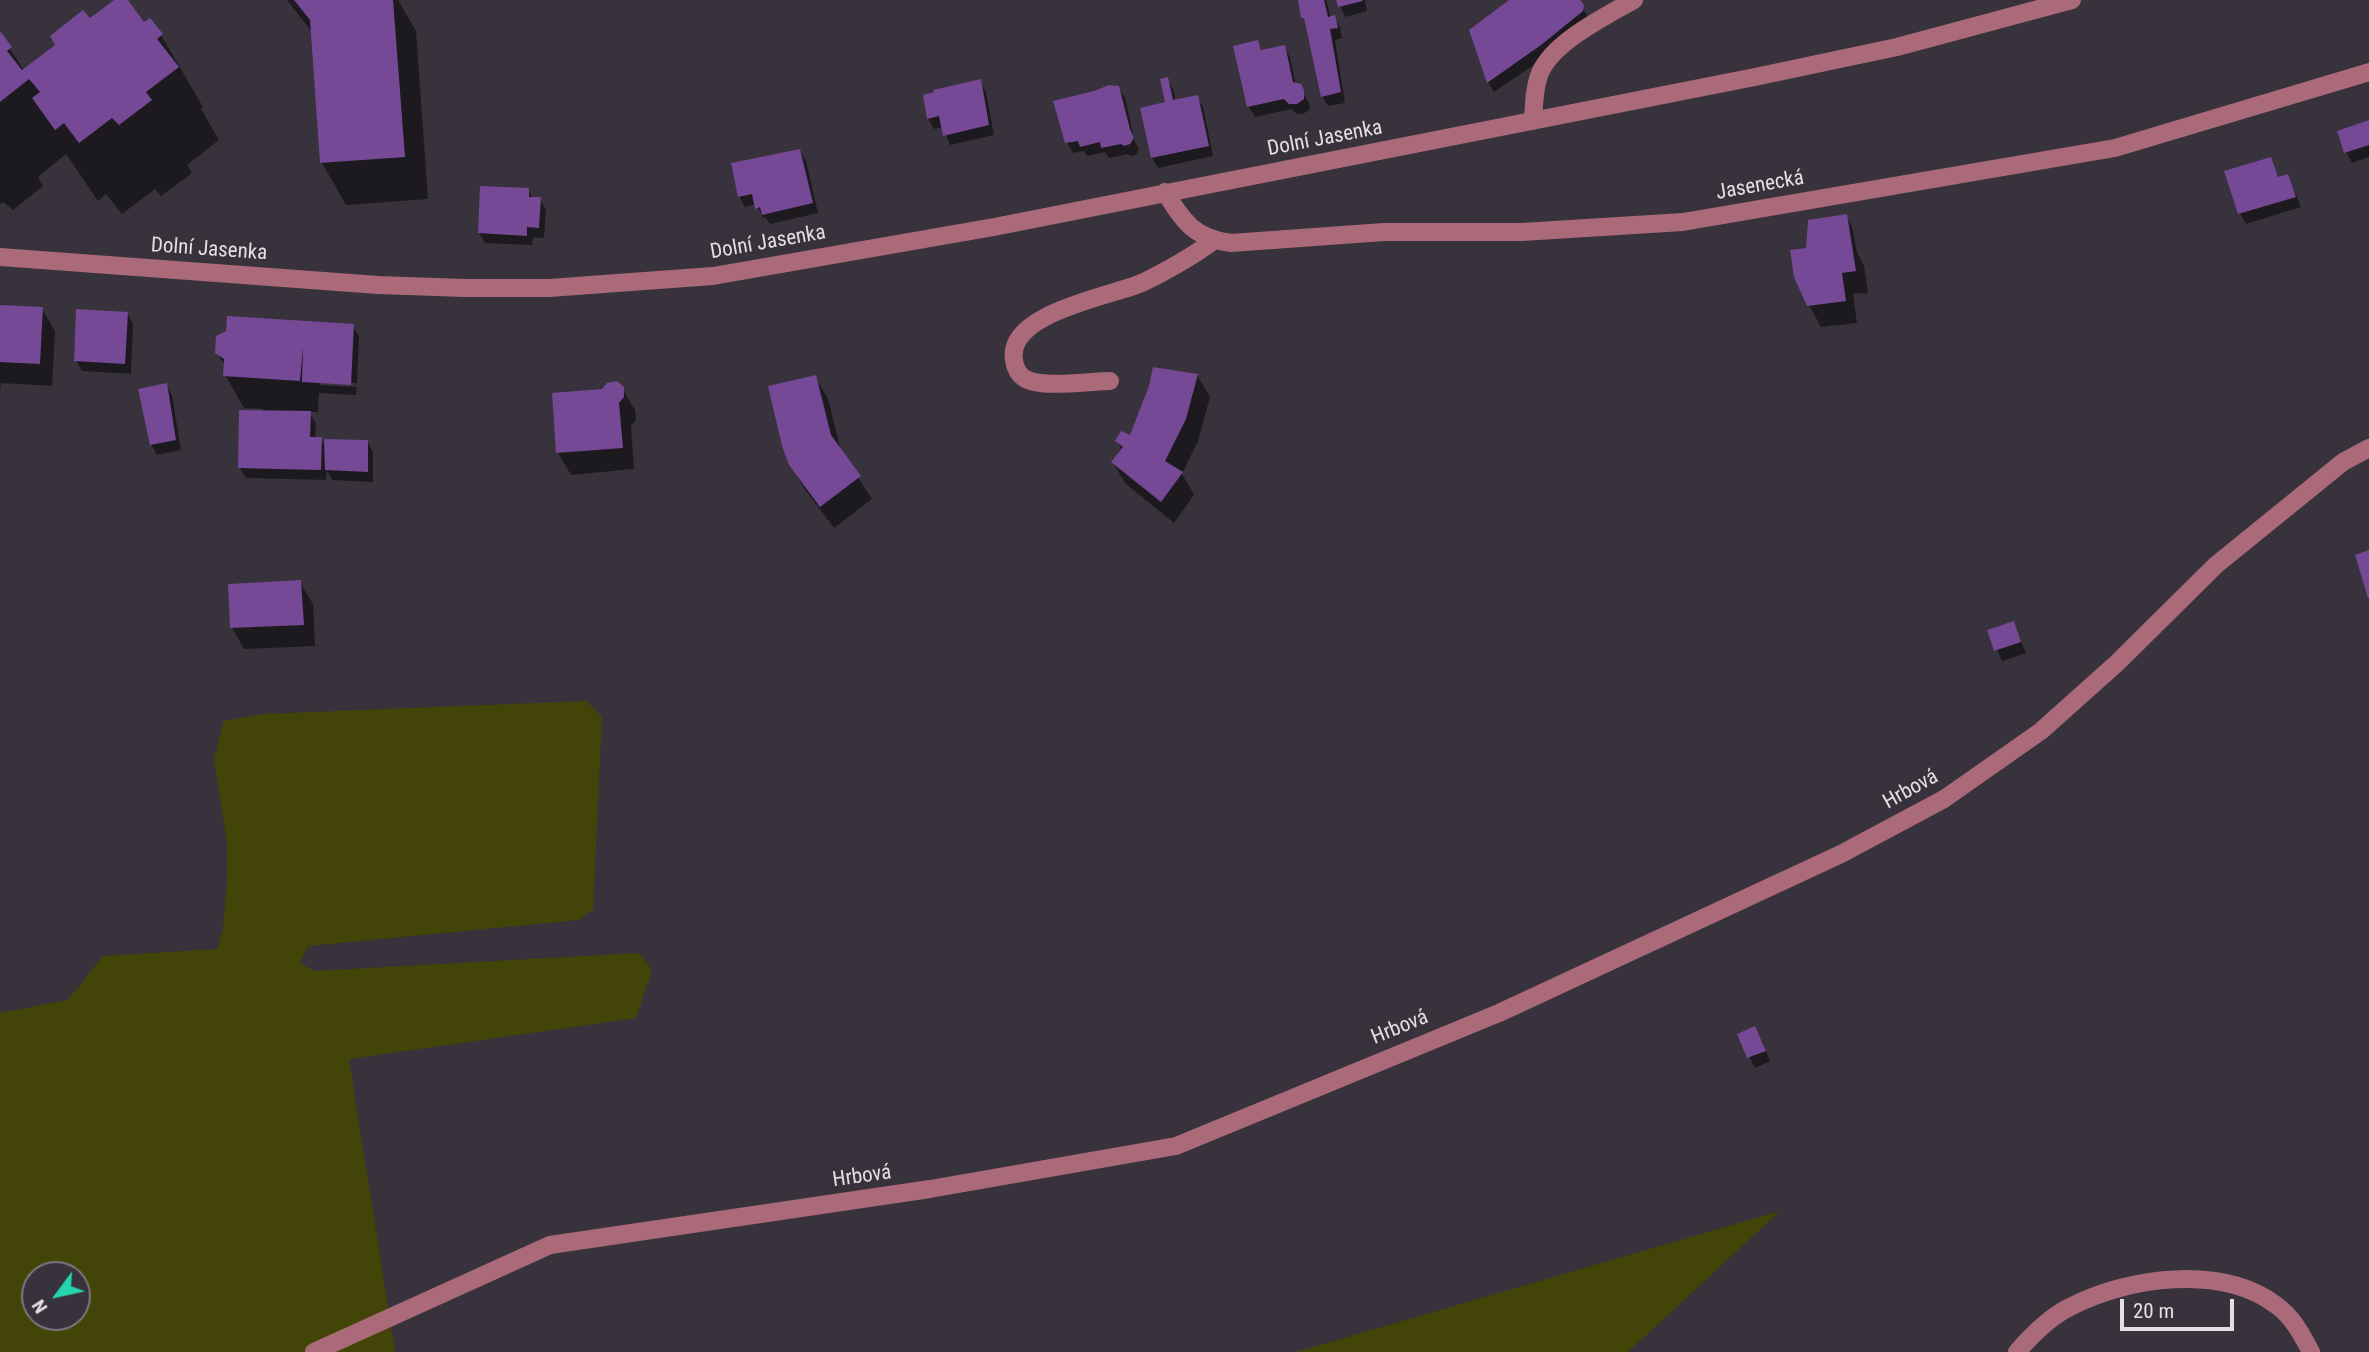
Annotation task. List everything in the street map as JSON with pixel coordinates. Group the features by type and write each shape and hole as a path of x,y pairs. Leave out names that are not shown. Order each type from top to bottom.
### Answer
{"street":[{"path":"1533,121 1536,86 1548,59 1600,18 1634,0"},
{"name":"Dolní Jasenka","path":"0,257 378,285 562,287 672,281 755,270 994,227 1533,121 1897,47 2072,0"},
{"name":"Jasenecká","path":"1213,241 1267,242 1384,232 1522,232 1684,222 2115,148 2369,72"},
{"path":"1110,381 1037,383 1023,377 1015,368 1013,352 1020,336 1046,318 1087,300 1141,284 1187,259 1213,241 1187,225 1165,192"},
{"name":"Hrbová","path":"314,1352 550,1245 930,1189 1176,1146 1499,1013 1841,854 1944,799 2041,731 2117,663 2216,565 2343,462 2369,448"},
{"path":"2017,1352 2068,1307 2112,1290 2151,1281 2200,1279 2246,1288 2277,1305 2297,1325 2311,1352"}],"shaded area":[{"path":"586,701 602,717 593,909 578,920 308,946 300,963 314,971 639,953 652,970 636,1018 349,1059 395,1352 0,1352 0,1013 68,1000 103,956 217,949 223,928 227,843 214,759 224,721 263,714"},
{"path":"1780,1211 1628,1352 1296,1352"}],"building":[{"path":"114,0 128,0 144,22 150,18 163,34 157,39 179,67 146,92 152,100 119,125 112,118 79,143 64,123 55,130 32,98 40,92 29,79 0,102 0,31 12,47 7,51 22,70 55,45 50,36 83,10 90,18"},
{"path":"294,0 393,0 405,157 320,163 310,20"},
{"path":"1298,0 1324,0 1328,17 1335,15 1338,28 1330,29 1341,92 1321,97"},
{"path":"1336,0 1362,0 1363,1 1338,7"},
{"path":"1509,0 1580,0 1584,5 1583,11 1541,45 1487,83 1469,30"},
{"path":"1258,40 1261,50 1285,45 1293,82 1301,84 1304,90 1304,99 1297,104 1289,104 1284,99 1247,107 1233,46"},
{"path":"1168,77 1173,100 1198,95 1209,146 1151,158 1140,108 1165,102 1160,79"},
{"path":"981,79 989,125 943,136 939,116 927,119 923,95 934,92 933,90"},
{"path":"1109,85 1119,86 1134,138 1130,144 1101,148 1100,142 1080,147 1078,141 1065,143 1053,101"},
{"path":"2369,120 2369,145 2344,153 2337,131"},
{"path":"800,149 813,203 762,215 760,207 755,209 752,194 738,197 731,163"},
{"path":"2271,157 2278,177 2288,174 2296,197 2238,214 2224,171"},
{"path":"480,186 529,188 529,197 541,197 539,228 527,227 527,236 478,233"},
{"path":"1847,214 1856,271 1842,273 1846,301 1807,306 1794,277 1790,250 1806,248 1808,220"},
{"path":"0,305 43,307 40,364 0,362"},
{"path":"76,309 128,312 125,364 74,361"},
{"path":"227,316 354,324 351,385 302,382 303,346 300,381 223,376 224,359 215,353 216,336 226,331"},
{"path":"1153,367 1198,374 1186,419 1165,461 1183,472 1161,502 1111,462 1123,447 1115,441 1121,431 1130,435 1149,386"},
{"path":"816,375 831,435 861,476 820,507 789,465 768,386"},
{"path":"617,381 624,387 624,397 619,403 623,448 556,453 552,393 602,389 607,383"},
{"path":"167,383 176,440 150,445 138,389"},
{"path":"239,410 311,411 310,437 322,437 321,470 238,468"},
{"path":"324,439 368,440 368,472 325,470"},
{"path":"2369,550 2369,598 2368,598 2355,555"},
{"path":"301,580 304,625 230,628 228,584"},
{"path":"2014,621 2021,642 1994,651 1987,630"},
{"path":"1755,1026 1766,1051 1747,1058 1737,1034"}]}
